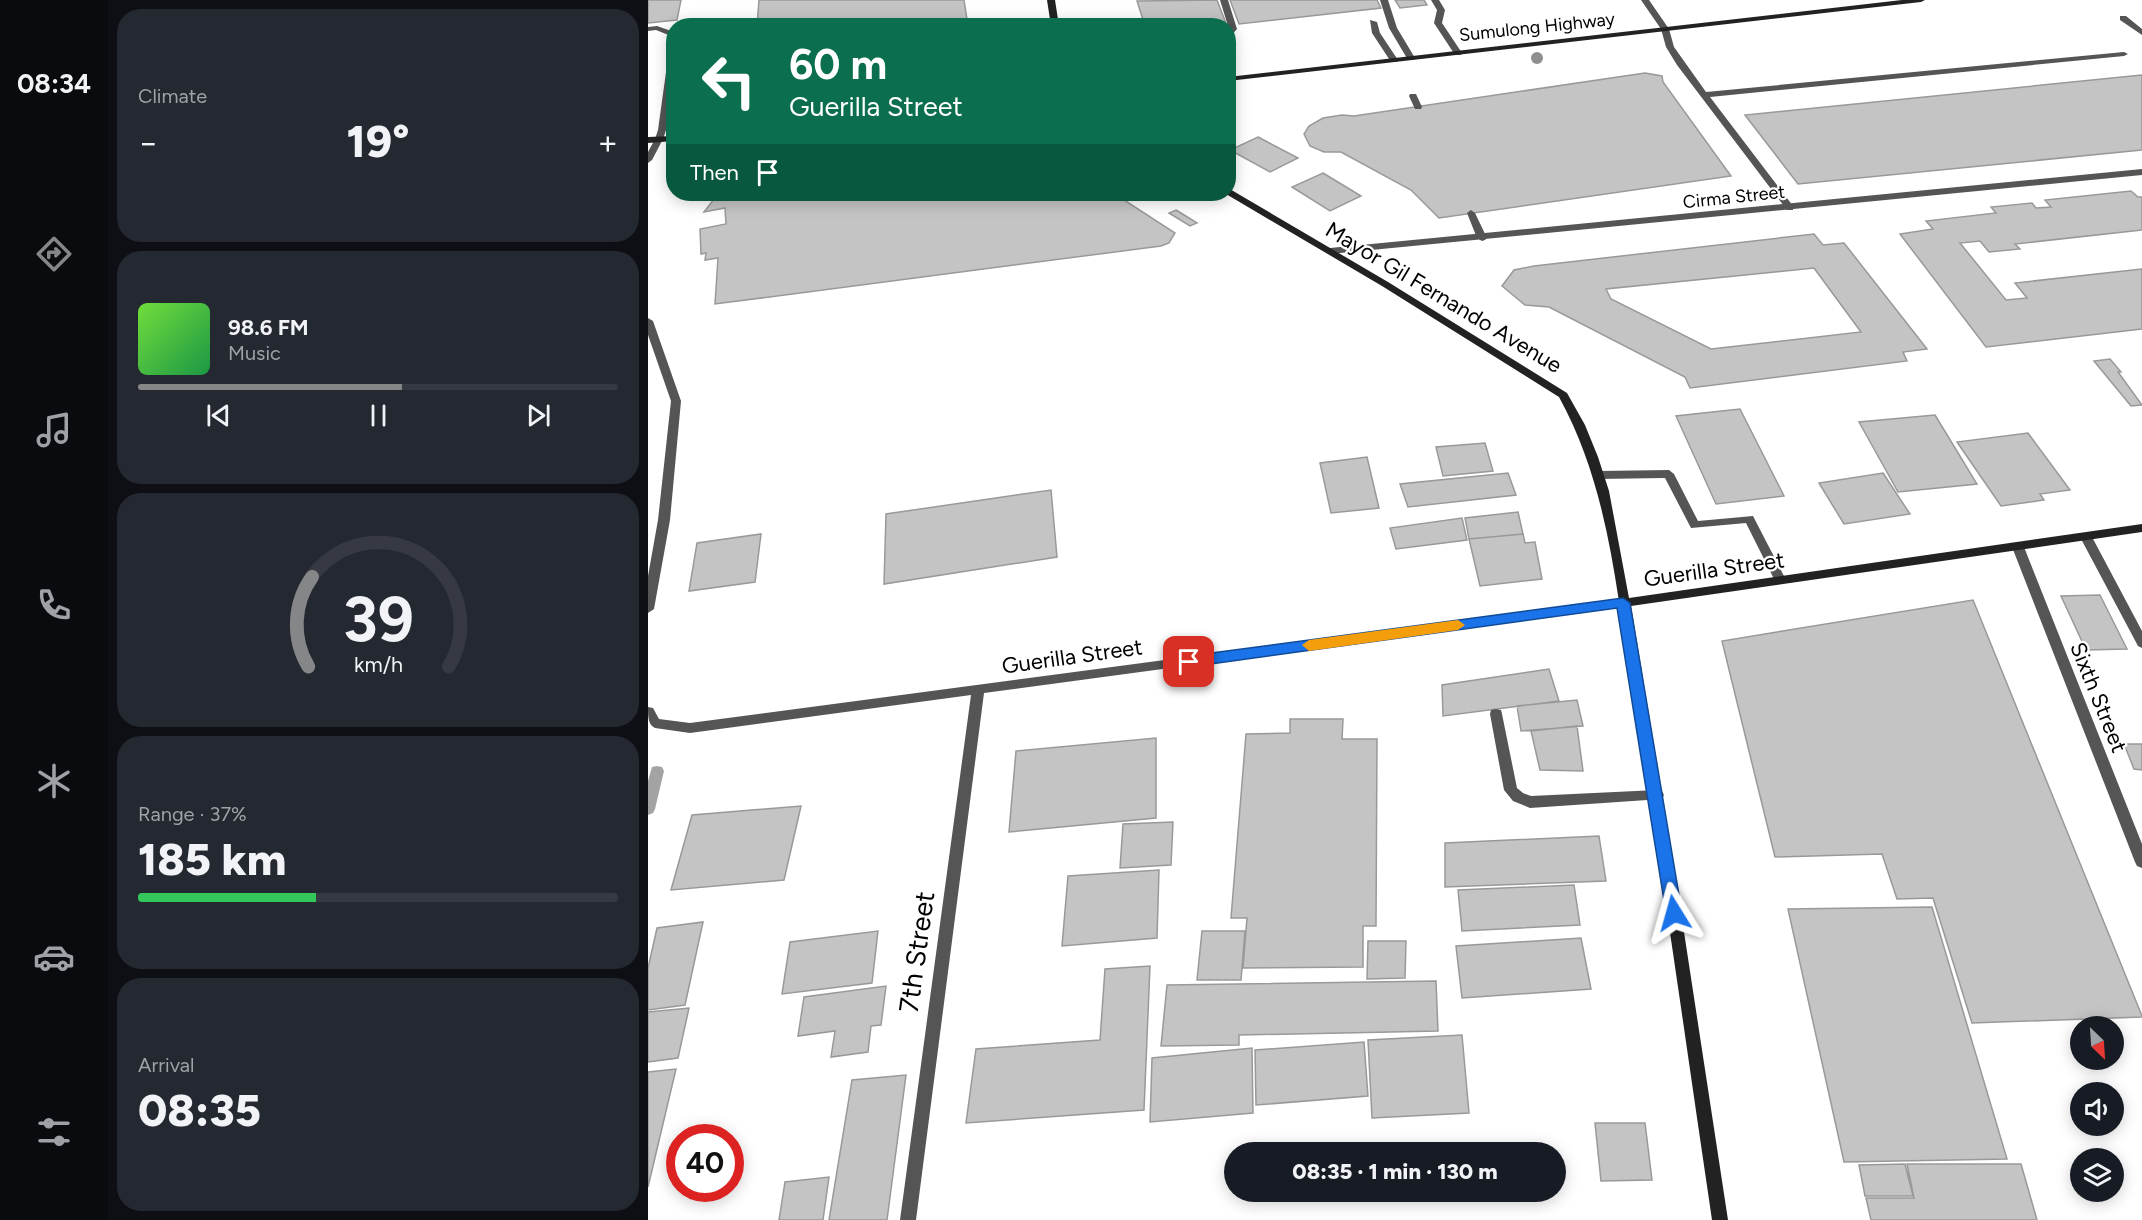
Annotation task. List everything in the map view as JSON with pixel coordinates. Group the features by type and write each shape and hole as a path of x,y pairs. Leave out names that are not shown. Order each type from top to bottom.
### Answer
{"street":[{"path":"1050,0 1053,18"},
{"path":"1224,0 1230,18"},
{"path":"1384,0 1393,28 1411,58"},
{"path":"1435,0 1441,10 1438,23 1458,53"},
{"path":"1646,0 1665,29 1680,63 1790,208"},
{"name":"Sumulong Highway","path":"1236,77 1921,0"},
{"path":"2123,18 2142,33"},
{"path":"1373,22 1376,33 1394,60"},
{"path":"648,29 657,28 666,32"},
{"path":"1703,95 2124,54"},
{"path":"1413,96 1418,107"},
{"path":"648,160 662,130 666,99"},
{"path":"648,140 666,139"},
{"name":"Cirma Street","path":"1330,251 2142,172"},
{"name":"Mayor Gil Fernando Avenue","path":"1236,196 1563,394 1577,417 1598,475 1623,603 1657,795 1720,1220"},
{"path":"1471,213 1482,238"},
{"path":"648,321 675,401 664,520 648,609"},
{"path":"1598,475 1669,474 1695,525 1749,519 1780,580"},
{"name":"Guerilla Street","path":"648,712 654,723 690,728 756,720 1623,603 2142,528"},
{"path":"2086,537 2142,643"},
{"name":"Sixth Street","path":"2018,547 2142,862"},
{"name":"7th Street","path":"908,1220 978,690"},
{"path":"1496,714 1511,790 1524,800 1530,802 1657,795"}],"building":[{"path":"648,0 681,0 677,18 666,18 666,21 648,23"},
{"path":"759,0 964,0 967,18 758,18"},
{"path":"1217,0 1224,18 1142,18 1137,1"},
{"path":"1230,0 1377,0 1381,8 1239,24"},
{"path":"1395,0 1424,0 1427,5 1400,8"},
{"path":"1645,73 1662,76 1663,82 1731,176 1439,218 1411,190 1341,152 1324,152 1310,146 1304,134 1309,126 1323,118 1354,116"},
{"path":"2142,75 2142,150 1798,184 1745,115"},
{"path":"1258,137 1298,158 1270,172 1236,153 1236,147"},
{"path":"1323,173 1361,196 1330,211 1292,187"},
{"path":"2131,191 2138,197 2142,197 2142,230 2015,244 2020,249 1989,252 1980,241 1960,243 2006,300 2027,298 2015,283 2142,269 2142,329 1986,347 1900,234 1933,229 1926,221 1996,213 1991,207 2032,203 2036,208 2051,207 2045,200"},
{"path":"713,201 1126,201 1175,233 1169,243 1161,246 715,304 718,258 705,260 706,253 701,254 700,229 726,224 725,208 704,212"},
{"path":"1176,210 1197,223 1190,226 1169,213"},
{"path":"1814,234 1823,245 1844,243 1927,349 1903,352 1907,361 1690,388 1685,377 1549,307 1525,305 1502,286 1514,270","holes":["1814,268 1861,332 1711,349 1611,299 1606,289"]},
{"path":"2110,359 2142,405 2131,406 2094,361"},
{"path":"1740,409 1784,496 1716,504 1676,416"},
{"path":"1935,415 1977,484 1898,492 1859,422"},
{"path":"2028,433 2070,490 2040,494 2044,500 2001,506 1957,442"},
{"path":"1485,443 1493,471 1443,476 1436,447"},
{"path":"1367,457 1379,508 1331,513 1320,463"},
{"path":"1508,473 1516,495 1408,507 1400,484"},
{"path":"1883,473 1910,514 1844,524 1819,483"},
{"path":"1051,490 1057,557 884,584 886,514"},
{"path":"1518,512 1523,534 1469,539 1465,518"},
{"path":"1462,518 1467,540 1396,549 1390,528"},
{"path":"761,534 755,582 689,591 697,543"},
{"path":"1523,534 1525,543 1535,542 1542,579 1480,586 1469,539"},
{"path":"2100,595 2127,649 2086,650 2061,596"},
{"path":"1973,600 2142,1017 2070,1016 2070,1020 1972,1023 1933,898 1897,899 1882,854 1775,857 1722,641"},
{"path":"1549,669 1559,701 1443,716 1442,685"},
{"path":"1577,700 1583,726 1521,731 1517,706"},
{"path":"1290,719 1343,719 1342,739 1377,739 1376,926 1363,926 1363,967 1243,968 1247,918 1231,918 1246,734 1290,733"},
{"path":"1577,726 1583,771 1540,770 1531,731"},
{"path":"1156,738 1156,818 1009,832 1016,751"},
{"path":"2124,744 2142,744 2142,770 2134,769"},
{"path":"801,806 784,880 671,890 692,815"},
{"path":"1173,822 1171,865 1120,868 1123,824"},
{"path":"1599,836 1606,881 1445,887 1445,843"},
{"path":"1159,870 1157,938 1062,946 1068,876"},
{"path":"1574,885 1580,925 1462,931 1458,890"},
{"path":"1932,907 2007,1159 1844,1162 1788,909"},
{"path":"703,922 685,1005 648,1010 648,968 657,928"},
{"path":"878,931 872,983 782,994 790,942"},
{"path":"1202,931 1245,931 1241,980 1197,980"},
{"path":"1581,938 1591,989 1462,998 1456,946"},
{"path":"1368,941 1406,941 1405,978 1367,979"},
{"path":"1150,966 1144,1110 966,1123 976,1049 1100,1040 1105,969"},
{"path":"1436,981 1438,1031 1239,1035 1239,1045 1161,1046 1167,985"},
{"path":"886,986 881,1025 871,1026 868,1052 831,1057 835,1031 798,1036 804,997"},
{"path":"689,1008 678,1058 648,1062 648,1012"},
{"path":"1462,1035 1469,1113 1372,1118 1368,1040"},
{"path":"1364,1042 1368,1096 1256,1105 1255,1050"},
{"path":"1252,1048 1253,1113 1150,1122 1152,1058"},
{"path":"676,1069 648,1187 648,1072"},
{"path":"906,1075 887,1220 829,1220 852,1080"},
{"path":"1595,1123 1645,1123 1652,1180 1601,1181"},
{"path":"1905,1164 1913,1196 1865,1196 1859,1165"},
{"path":"1907,1164 2021,1164 2037,1220 1871,1220 1866,1198 1914,1198"},
{"path":"829,1177 823,1220 779,1220 785,1182"}],"waterway":[{"path":"648,809 657,771"}],"slow traffic":[{"path":"1309,645 1458,625"}],"route":[{"path":"1189,662 1623,603 1657,795 1674,913"}]}
